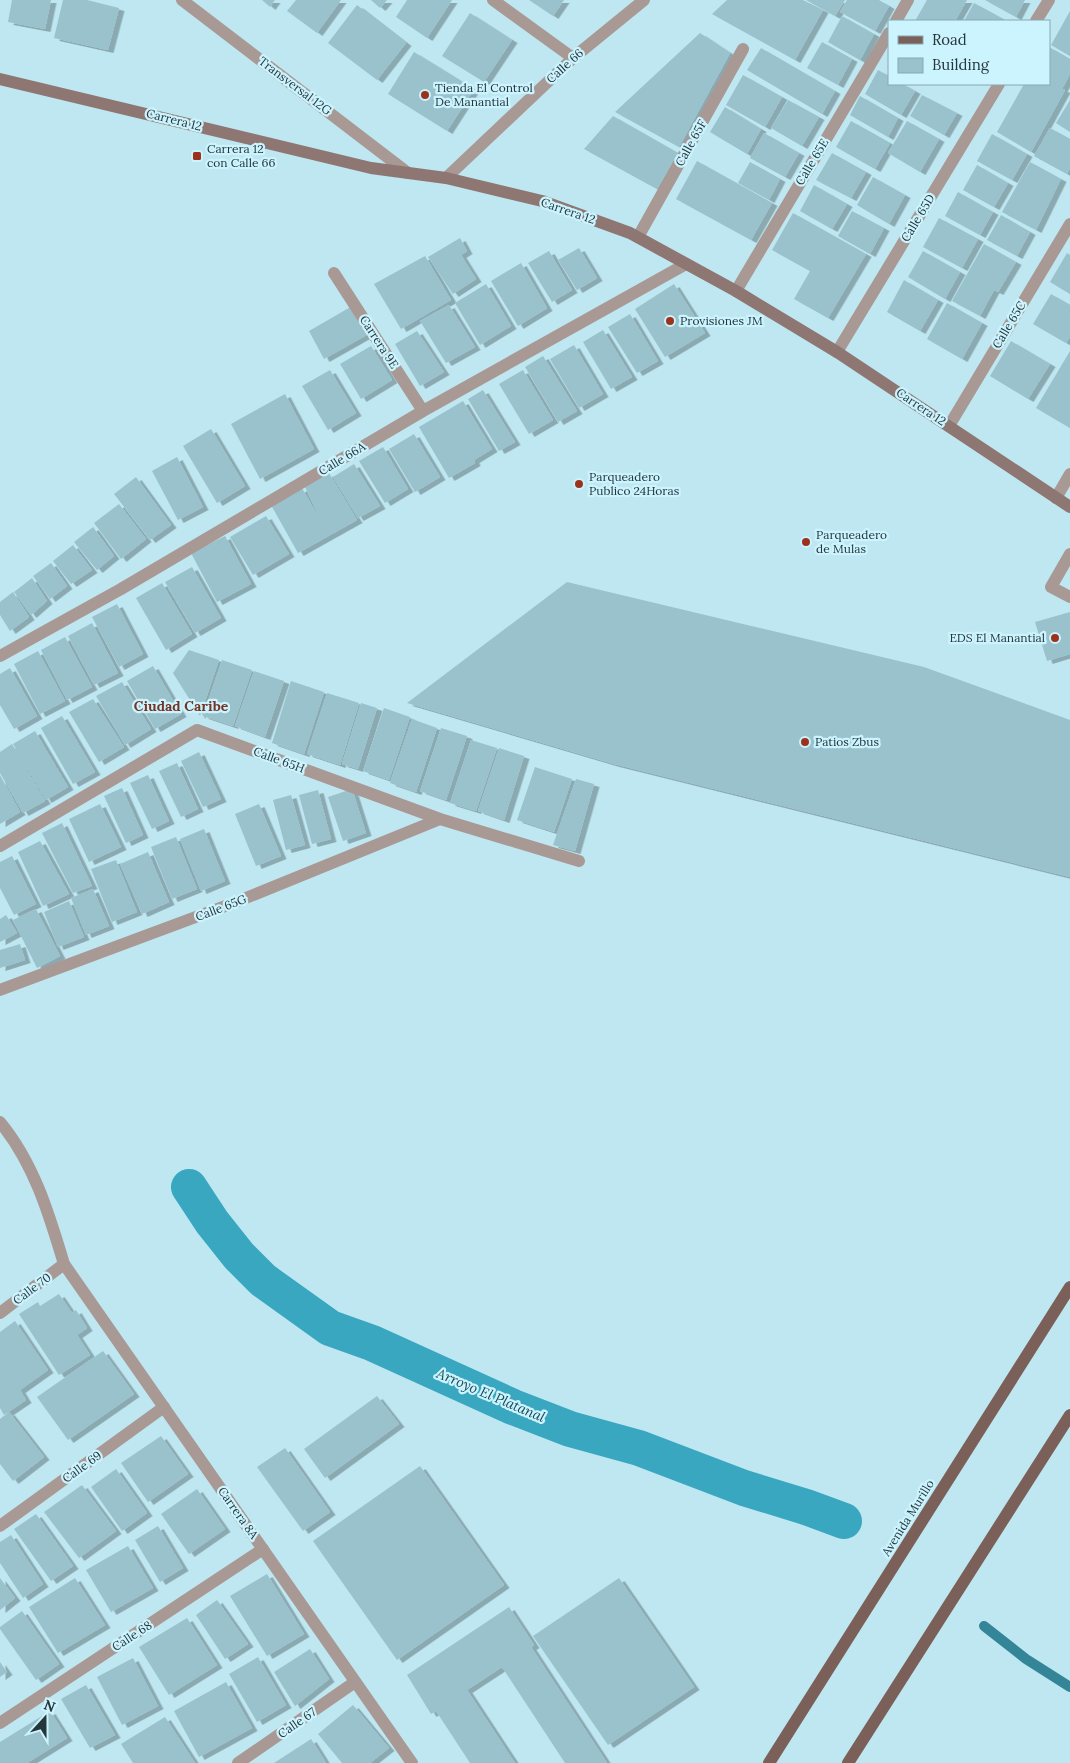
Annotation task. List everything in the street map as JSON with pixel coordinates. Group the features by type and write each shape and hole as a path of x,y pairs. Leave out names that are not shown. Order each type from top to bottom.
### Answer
{"main road":[{"name":"Carrera 12","path":"0,79 372,168 446,178 542,201 638,237 736,291 837,352 1070,507"},
{"name":"Avenida Murillo","path":"769,1763 1070,1287"},
{"path":"848,1763 1070,1415"}],"street":[{"name":"Transversal 12G","path":"182,0 408,173"},
{"path":"493,0 573,58"},
{"name":"Calle 66","path":"446,178 573,58 644,0"},
{"path":"897,20 908,0"},
{"path":"1037,20 1049,0"},
{"name":"Calle 65E","path":"736,291 888,35"},
{"name":"Calle 65F","path":"638,237 743,48"},
{"name":"Calle 65D","path":"837,352 998,85"},
{"name":"Calle 65C","path":"949,426 1070,224"},
{"name":"Calle 66A","path":"0,656 121,589 423,411 686,264"},
{"name":"Carrera 9E","path":"334,273 423,411"},
{"path":"1056,498 1070,474"},
{"path":"1070,554 1051,587 1070,597"},
{"name":"Calle 65H","path":"0,846 197,730 440,819 579,861"},
{"name":"Calle 65G","path":"0,990 236,902 440,819"},
{"name":"Carrera 8A","path":"0,1122 15,1140 46,1202 64,1264 412,1763"},
{"name":"Calle 70","path":"0,1313 64,1264"},
{"name":"Calle 69","path":"0,1526 164,1407"},
{"name":"Calle 68","path":"0,1723 263,1549"},
{"name":"Calle 67","path":"238,1763 355,1682"}],"building":[{"path":"12,0 51,0 45,29 8,22"},
{"path":"63,0 87,0 119,8 108,50 54,38"},
{"path":"262,0 275,0 270,7"},
{"path":"296,0 341,0 317,33 287,11"},
{"path":"371,0 387,0 380,8"},
{"path":"407,0 452,0 427,38 396,17"},
{"path":"529,0 564,0 553,16"},
{"path":"727,0 803,0 823,10 795,60 712,14"},
{"path":"806,0 845,0 835,16"},
{"path":"847,0 879,0 889,6 875,31 840,12"},
{"path":"927,0 967,0 956,20 916,20"},
{"path":"985,0 1025,0 1016,17"},
{"path":"974,3 1005,20 965,20"},
{"path":"357,5 406,43 377,80 328,43"},
{"path":"1070,11 1070,56 1051,45"},
{"path":"470,13 512,40 484,82 442,56"},
{"path":"842,16 874,34 860,60 828,42"},
{"path":"700,33 730,53 679,147 615,112"},
{"path":"822,42 852,59 838,85 807,68"},
{"path":"761,48 835,91 822,114 747,70"},
{"path":"1050,48 1070,59 1070,74 1062,89 1065,90 1031,152 997,132 1023,85 1050,85"},
{"path":"414,52 474,89 447,131 388,94"},
{"path":"878,70 888,75 888,85 905,85 915,91 901,115 865,94"},
{"path":"743,75 782,97 765,127 726,105"},
{"path":"922,95 957,113 944,135 910,116"},
{"path":"860,96 898,118 888,137 850,115"},
{"path":"788,100 819,117 802,146 771,128"},
{"path":"1070,100 1070,132 1056,123"},
{"path":"725,107 761,129 747,154 710,132"},
{"path":"613,116 678,153 657,189 584,149"},
{"path":"851,121 890,143 875,169 836,147"},
{"path":"907,121 939,139 920,172 888,153"},
{"path":"1050,128 1070,139 1070,168 1067,174 1034,156"},
{"path":"764,133 799,153 785,177 750,158"},
{"path":"992,134 1027,154 1012,180 977,161"},
{"path":"832,153 866,172 851,198 816,180"},
{"path":"697,161 772,203 751,240 676,199"},
{"path":"750,162 780,179 769,200 738,183"},
{"path":"1030,162 1061,179 1036,230 1002,212"},
{"path":"977,165 1008,183 994,207 963,190"},
{"path":"873,177 905,195 889,224 857,205"},
{"path":"814,185 847,204 832,229 800,211"},
{"path":"958,192 993,212 980,235 945,216"},
{"path":"852,211 884,228 870,254 838,236"},
{"path":"793,213 866,254 828,318 794,299 810,271 772,250"},
{"path":"1001,215 1030,232 1017,256 987,240"},
{"path":"939,218 978,239 962,268 923,247"},
{"path":"460,238 467,251 461,255 476,279 453,294 428,257"},
{"path":"984,244 1016,262 998,292 994,290 980,316 952,301"},
{"path":"579,248 597,278 577,290 558,260"},
{"path":"549,251 572,290 552,302 528,263"},
{"path":"923,251 960,272 945,299 908,277"},
{"path":"1067,253 1070,255 1070,294 1050,282"},
{"path":"425,256 451,300 401,329 374,284"},
{"path":"521,263 547,308 518,326 491,281"},
{"path":"904,280 938,300 920,331 887,312"},
{"path":"486,284 511,326 480,345 455,303"},
{"name":"Provisiones JM","path":"674,284 705,333 665,357 635,309"},
{"path":"1051,294 1070,305 1070,337 1066,343 1033,324"},
{"path":"947,303 982,323 962,359 927,339"},
{"path":"354,305 370,333 324,359 309,331"},
{"path":"449,305 475,347 446,363 420,321"},
{"path":"630,314 658,361 637,373 608,327"},
{"path":"603,330 632,377 611,389 583,342"},
{"path":"417,331 444,372 420,386 395,344"},
{"path":"1011,341 1050,364 1028,399 990,376"},
{"path":"574,345 603,394 579,408 550,359"},
{"path":"371,346 392,380 361,399 340,364"},
{"path":"1070,351 1070,428 1036,408"},
{"path":"543,356 577,411 558,422 525,367"},
{"path":"330,370 356,413 328,430 302,386"},
{"path":"523,370 553,420 529,434 499,384"},
{"path":"483,390 515,442 499,451 468,399"},
{"path":"285,394 314,449 260,479 231,424"},
{"path":"463,401 492,449 474,460 475,463 449,478 419,427"},
{"path":"211,429 245,486 217,503 183,446"},
{"path":"414,434 440,477 415,492 389,449"},
{"path":"383,447 408,489 385,503 359,461"},
{"path":"177,457 203,507 178,520 152,471"},
{"path":"354,464 380,506 358,518 333,477"},
{"path":"329,473 357,520 298,553 271,505 302,488 323,525 305,487"},
{"path":"136,477 171,525 150,540 114,494"},
{"path":"119,504 146,539 121,559 94,523"},
{"path":"266,516 289,554 253,575 230,537"},
{"path":"93,527 114,556 97,570 74,542"},
{"path":"225,536 251,584 217,602 191,553"},
{"path":"73,545 92,570 71,584 53,561"},
{"path":"51,563 67,586 50,599 33,576"},
{"path":"192,567 221,618 195,633 165,582"},
{"path":"32,578 47,601 31,615 14,592"},
{"name":"Patios Zbus","path":"567,582 924,667 1070,720 1070,877 614,764 407,703"},
{"path":"162,583 192,634 166,650 136,598"},
{"path":"13,592 29,617 10,631 0,615 0,602"},
{"path":"117,604 143,654 119,667 92,617"},
{"name":"EDS El Manantial","path":"1070,612 1070,654 1047,661 1035,622"},
{"path":"92,623 118,673 94,685 68,636"},
{"path":"65,637 92,687 67,700 41,650"},
{"path":"189,650 219,660 200,716 173,673"},
{"path":"38,651 65,701 40,714 14,664"},
{"path":"222,660 252,670 233,726 203,716"},
{"path":"153,666 181,714 155,729 127,681"},
{"path":"10,668 37,716 14,729 0,705 0,674"},
{"path":"254,671 284,681 265,737 235,726"},
{"path":"291,681 324,692 304,754 272,743"},
{"path":"122,682 151,729 125,745 96,696"},
{"path":"327,693 359,703 340,765 307,754"},
{"path":"93,699 124,747 99,762 69,712"},
{"path":"361,703 377,708 358,769 342,764"},
{"path":"384,708 410,717 389,780 363,771"},
{"path":"62,716 95,772 73,784 41,728"},
{"path":"412,719 437,728 416,792 390,783"},
{"path":"441,728 467,736 446,800 420,791"},
{"path":"35,731 68,787 46,800 13,744"},
{"path":"471,740 497,748 476,811 450,803"},
{"path":"12,744 45,801 23,813 0,773 0,752"},
{"path":"499,748 524,756 504,820 478,811"},
{"path":"199,752 221,799 203,807 181,761"},
{"path":"177,763 198,809 181,817 159,771"},
{"path":"535,767 572,779 554,832 517,820"},
{"path":"0,775 20,812 0,824"},
{"path":"148,775 169,821 152,829 130,783"},
{"path":"576,779 594,784 575,851 553,845"},
{"path":"122,788 143,835 126,843 104,796"},
{"path":"352,789 366,833 343,841 328,797"},
{"path":"318,790 331,839 312,844 299,795"},
{"path":"291,795 305,845 286,850 273,800"},
{"path":"100,804 121,847 89,862 69,819"},
{"path":"259,804 281,856 256,866 235,814"},
{"path":"62,823 92,886 73,893 42,833"},
{"path":"204,829 225,881 201,891 180,839"},
{"path":"176,837 197,889 172,899 151,847"},
{"path":"40,841 69,894 43,906 18,852"},
{"path":"148,852 169,902 142,914 120,864"},
{"path":"12,856 36,904 14,915 0,888 0,862"},
{"path":"116,860 137,912 112,922 91,869"},
{"path":"93,889 109,926 86,935 71,898"},
{"path":"69,901 84,937 58,947 44,912"},
{"path":"36,909 60,956 37,968 13,920"},
{"path":"6,915 17,933 0,942 0,919"},
{"path":"20,944 25,960 0,968 0,950"},
{"path":"59,1294 72,1313 76,1310 87,1328 77,1335 90,1355 59,1375 19,1314 38,1302 40,1306"},
{"path":"15,1321 48,1370 20,1390 26,1400 4,1415 0,1408 0,1332"},
{"path":"103,1351 134,1394 68,1440 37,1397"},
{"path":"377,1396 399,1424 325,1478 304,1449"},
{"path":"9,1412 44,1457 13,1481 0,1464 0,1419"},
{"path":"161,1436 188,1474 148,1502 121,1463"},
{"path":"285,1448 330,1512 303,1531 257,1467"},
{"path":"420,1466 504,1585 397,1660 313,1541"},
{"path":"116,1469 147,1513 122,1531 91,1487"},
{"path":"82,1485 116,1531 79,1558 44,1512"},
{"path":"197,1489 225,1529 189,1554 161,1514"},
{"path":"36,1514 73,1566 51,1581 14,1529"},
{"path":"158,1526 183,1568 160,1582 135,1540"},
{"path":"11,1535 43,1584 23,1598 0,1563 0,1542"},
{"path":"128,1546 153,1588 111,1612 86,1570"},
{"path":"267,1574 304,1634 267,1656 230,1596"},
{"path":"0,1578 15,1598 0,1610"},
{"path":"75,1578 105,1625 58,1653 29,1607"},
{"path":"619,1578 694,1687 608,1745 533,1636"},
{"path":"217,1600 248,1644 225,1659 196,1615"},
{"path":"509,1607 534,1645 531,1647 607,1763 565,1763 502,1667 467,1690 515,1763 470,1763 436,1711 431,1714 407,1675"},
{"path":"22,1611 59,1664 36,1680 0,1629 0,1627"},
{"path":"187,1618 217,1665 169,1695 139,1647"},
{"path":"310,1649 329,1679 295,1706 274,1672"},
{"path":"258,1657 286,1705 257,1722 229,1674"},
{"path":"133,1658 158,1706 122,1725 97,1677"},
{"path":"0,1662 7,1672 0,1677"},
{"path":"226,1682 252,1728 199,1757 174,1711"},
{"path":"86,1685 115,1735 90,1748 61,1699"},
{"path":"353,1705 389,1748 370,1763 342,1763 318,1734"},
{"path":"50,1711 67,1738 27,1763 0,1763 0,1742"},
{"path":"165,1717 195,1763 133,1763 121,1744"},
{"path":"311,1739 326,1763 274,1763"}],"waterway":[{"name":"Arroyo El Platanal","path":"189,1187 212,1222 239,1256 263,1280 330,1328 372,1343 513,1407 570,1429 639,1448 744,1488 844,1521"},
{"name":"Arroyo El Platanal","path":"984,1626 1026,1659 1070,1687"}],"place":[{"name":"Tienda El Control De Manantial","path":"425,95"},
{"name":"Carrera 12 con Calle 66","path":"197,156"},
{"name":"Provisiones JM","path":"670,321"},
{"name":"Parqueadero Publico 24Horas","path":"579,484"},
{"name":"Parqueadero de Mulas","path":"806,542"},
{"name":"EDS El Manantial","path":"1055,638"},
{"name":"Patios Zbus","path":"805,742"}],"district":[{"name":"Ciudad Caribe","path":"181,706"}]}
